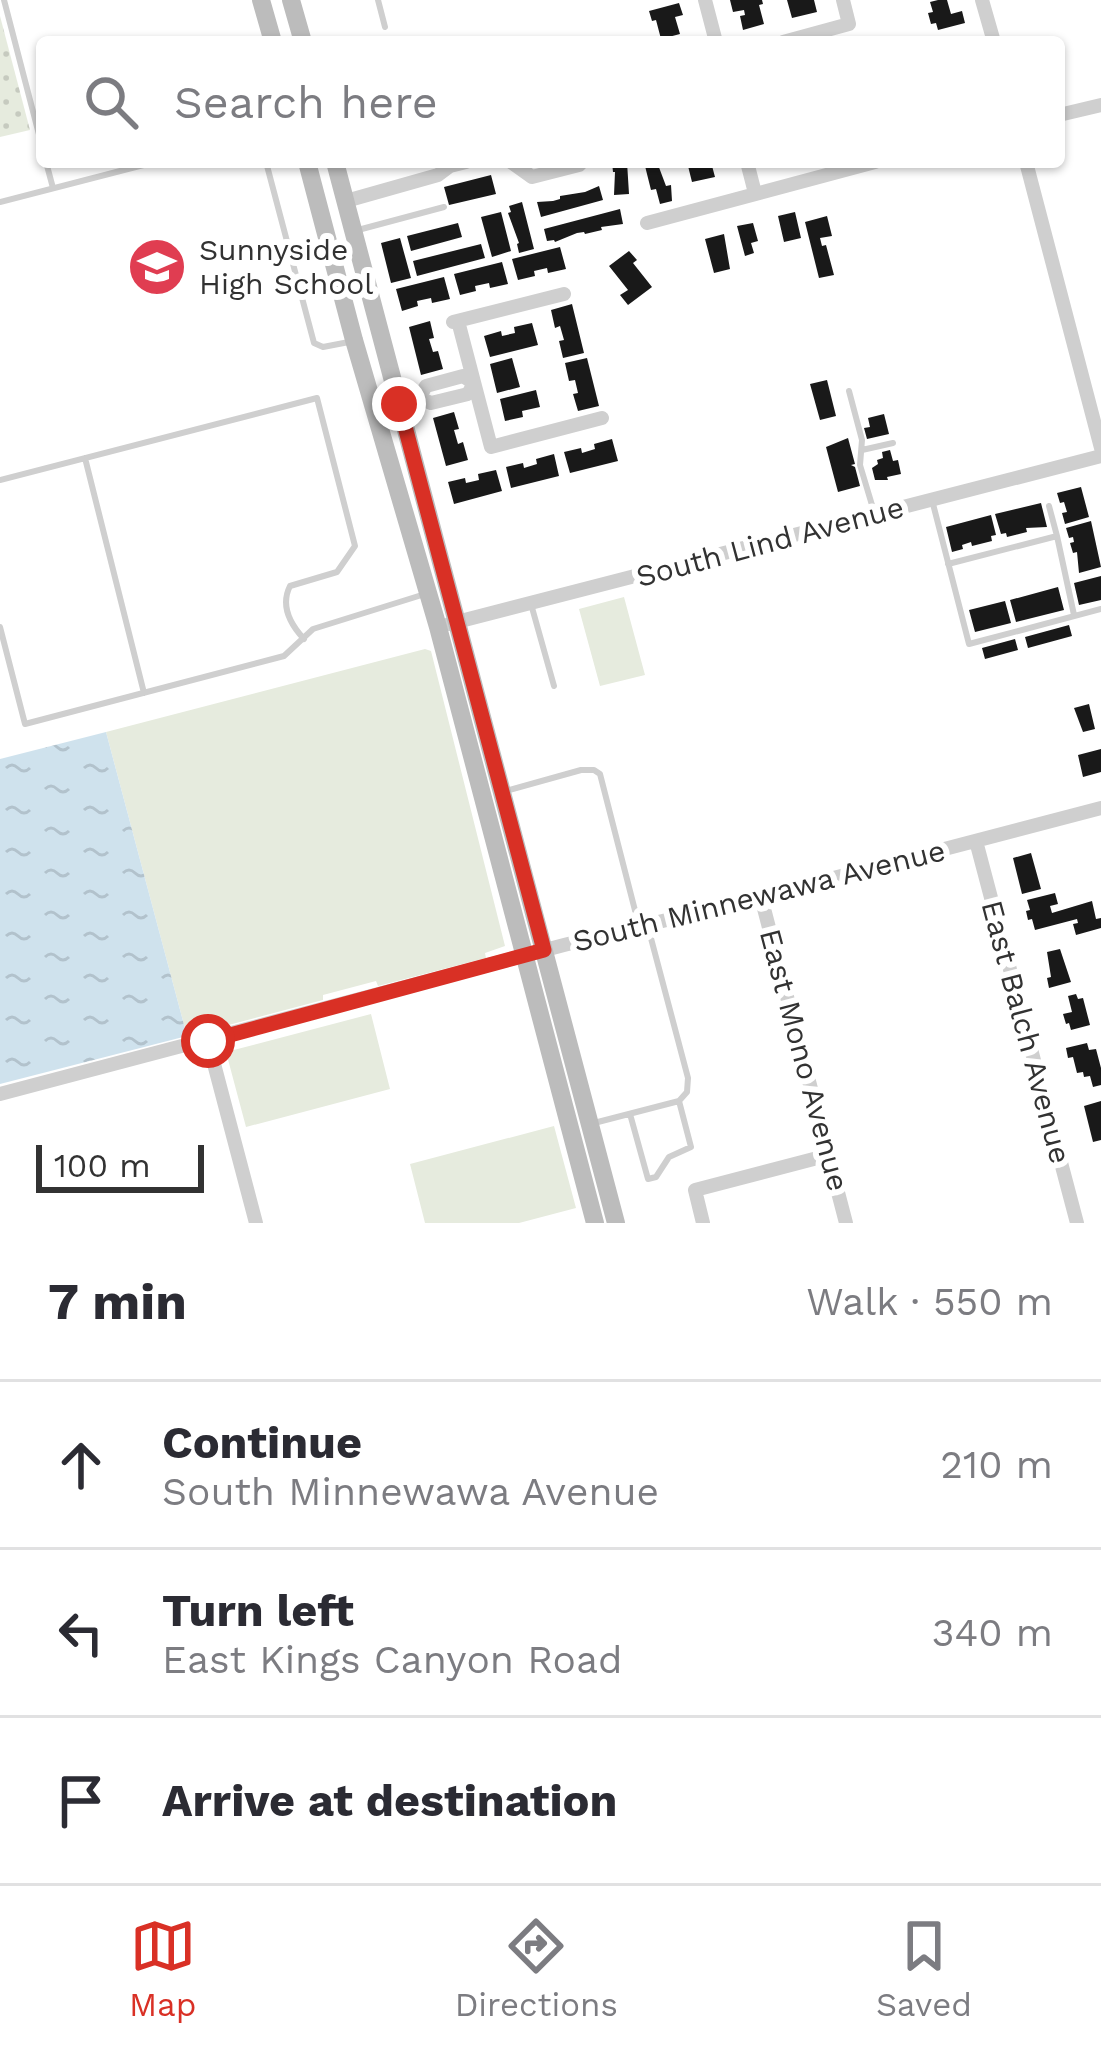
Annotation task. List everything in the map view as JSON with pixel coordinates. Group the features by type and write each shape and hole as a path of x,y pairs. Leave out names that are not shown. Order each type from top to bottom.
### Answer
{"main road":[{"path":"261,0 271,36"},
{"path":"291,0 301,36"},
{"path":"309,168 429,592 448,625 503,792 596,1223"},
{"path":"337,168 399,404 448,625 535,952 616,1223"}],"street":[{"path":"705,0 714,36"},
{"path":"805,36 850,24 843,0"},
{"path":"982,0 992,36"},
{"path":"1065,114 1101,105"},
{"path":"346,201 438,175 447,168"},
{"path":"519,168 532,177 567,168"},
{"path":"749,168 755,193"},
{"path":"647,223 852,168"},
{"path":"1028,168 1101,452"},
{"path":"564,295 454,322 491,447 602,418"},
{"path":"399,404 419,398 431,403 468,394 474,383"},
{"name":"South Lind Avenue","path":"448,625 1101,452"},
{"name":"South Minnewawa Avenue","path":"0,1094 1101,808"},
{"name":"East Balch Avenue","path":"976,842 1077,1223"},
{"name":"East Mono Avenue","path":"761,897 846,1223"},
{"path":"208,1041 256,1223"},
{"path":"704,1223 695,1190 829,1155"}],"lane":[{"path":"4,0 36,123"},
{"path":"378,0 385,27"},
{"path":"48,168 53,188"},
{"path":"0,202 131,168"},
{"path":"268,168 314,344 323,347 354,340"},
{"path":"354,231 444,207"},
{"path":"849,391 862,450 860,466 874,515"},
{"path":"0,480 317,398 356,546 337,572 290,586 284,597 290,625 304,639"},
{"path":"862,450 893,442"},
{"path":"85,458 144,693"},
{"path":"932,500 969,644 1101,609"},
{"path":"1049,506 1075,615"},
{"path":"948,564 1057,536"},
{"path":"0,627 25,724 284,656 314,629 429,592"},
{"path":"532,604 554,686"},
{"path":"503,792 581,770 600,774 688,1078 687,1092 679,1101 590,1125"},
{"path":"630,1114 647,1179 656,1177 669,1157 691,1147 679,1101"}],"shaded area":[{"path":"0,16 30,130 0,137"},
{"path":"624,597 645,675 600,686 579,609"},
{"path":"431,651 505,946 485,953 486,958 378,986 376,981 187,1036 106,732"},
{"path":"371,1014 390,1089 246,1127 226,1052"},
{"path":"554,1126 576,1208 519,1223 425,1223 410,1164"}],"water":[{"path":"106,732 187,1036 0,1084 0,759"}],"building":[{"path":"730,0 762,0 764,24 743,30 740,16 745,15 744,10 733,12"},
{"path":"787,0 814,0 817,12 792,18"},
{"path":"947,0 951,14 962,11 965,23 938,30 928,13 933,12 930,2"},
{"path":"679,3 683,15 675,17 680,34 660,36 649,11"},
{"path":"613,168 627,168 629,194 614,195"},
{"path":"646,168 659,168 666,186 671,185 672,201 660,204 656,189 651,190"},
{"path":"688,168 713,168 715,177 692,182"},
{"path":"491,175 496,194 449,205 444,187"},
{"path":"599,186 603,200 541,217 537,202"},
{"path":"522,202 534,249 519,253 508,213 509,206"},
{"path":"620,209 623,224 547,241 544,229"},
{"path":"501,212 511,251 492,257 481,217"},
{"path":"795,212 801,238 784,242 778,216"},
{"path":"827,216 832,236 820,238 834,275 819,278 805,222"},
{"path":"458,223 462,237 411,251 407,236"},
{"path":"753,223 758,241 751,243 754,253 745,256 737,226"},
{"path":"724,234 730,269 714,273 705,239"},
{"path":"400,238 411,278 391,283 381,243"},
{"path":"481,244 485,258 417,276 413,261"},
{"path":"560,247 566,269 548,273 547,268 518,280 512,259"},
{"path":"629,251 652,287 628,305 620,295 628,290 609,266"},
{"path":"502,262 508,284 475,286 476,291 460,295 454,274"},
{"path":"444,277 450,299 417,301 418,306 402,311 396,289"},
{"path":"572,304 584,353 563,358 559,341 564,340 551,310"},
{"path":"430,321 434,338 429,339 443,369 421,375 409,327"},
{"path":"532,323 538,345 490,357 484,336 515,333 514,327"},
{"path":"512,358 520,387 497,393 490,364"},
{"path":"587,358 599,406 578,411 575,380 569,381 565,363"},
{"path":"827,380 836,416 820,420 810,384"},
{"path":"536,390 540,407 505,421 500,399"},
{"path":"454,412 458,444 463,442 468,460 446,466 433,418"},
{"path":"884,414 889,434 867,439 868,418"},
{"path":"848,438 855,464 851,465 860,486 838,492 826,447"},
{"path":"612,439 618,461 570,473 564,452 581,448 582,453"},
{"path":"890,450 901,474 875,480 872,468 883,458 882,452"},
{"path":"554,454 559,476 511,488 506,467 523,463 524,468"},
{"path":"496,470 502,491 454,504 448,482 479,480 478,474"},
{"path":"1081,487 1089,517 1065,524 1062,513 1067,512 1057,493"},
{"path":"1041,503 1047,527 1026,528 1027,532 1007,537 1001,534 995,514"},
{"path":"991,515 996,535 991,536 992,541 972,546 971,542 952,552 946,527"},
{"path":"1091,521 1101,567 1079,573 1077,552 1073,553 1070,543 1073,537 1069,538 1066,528"},
{"path":"1101,576 1101,600 1079,605 1074,583"},
{"path":"1058,587 1064,610 1016,622 1010,600"},
{"path":"1005,601 1011,623 975,632 969,610"},
{"path":"1069,625 1072,636 1028,648 1025,637"},
{"path":"1015,639 1018,650 985,659 982,648"},
{"path":"1089,704 1095,729 1083,732 1074,708"},
{"path":"1101,749 1101,772 1083,777 1078,755"},
{"path":"1031,853 1041,889 1022,894 1013,858"},
{"path":"1055,893 1058,904 1050,906 1052,913 1092,901 1101,928 1076,935 1073,924 1077,919 1035,930 1032,919 1028,920 1027,900"},
{"path":"1060,949 1071,982 1049,988 1047,952"},
{"path":"1068,996 1083,998 1090,1025 1071,1030 1063,1014 1072,1012"},
{"path":"1087,1043 1089,1050 1096,1049 1101,1068 1101,1085 1093,1087 1090,1076 1077,1073 1066,1048"},
{"path":"1101,1101 1101,1140 1093,1142 1084,1106"}],"place":[{"name":"Sunnyside High School","path":"157,267"}],"route":[{"path":"208,1041 544,950 399,404"}]}
